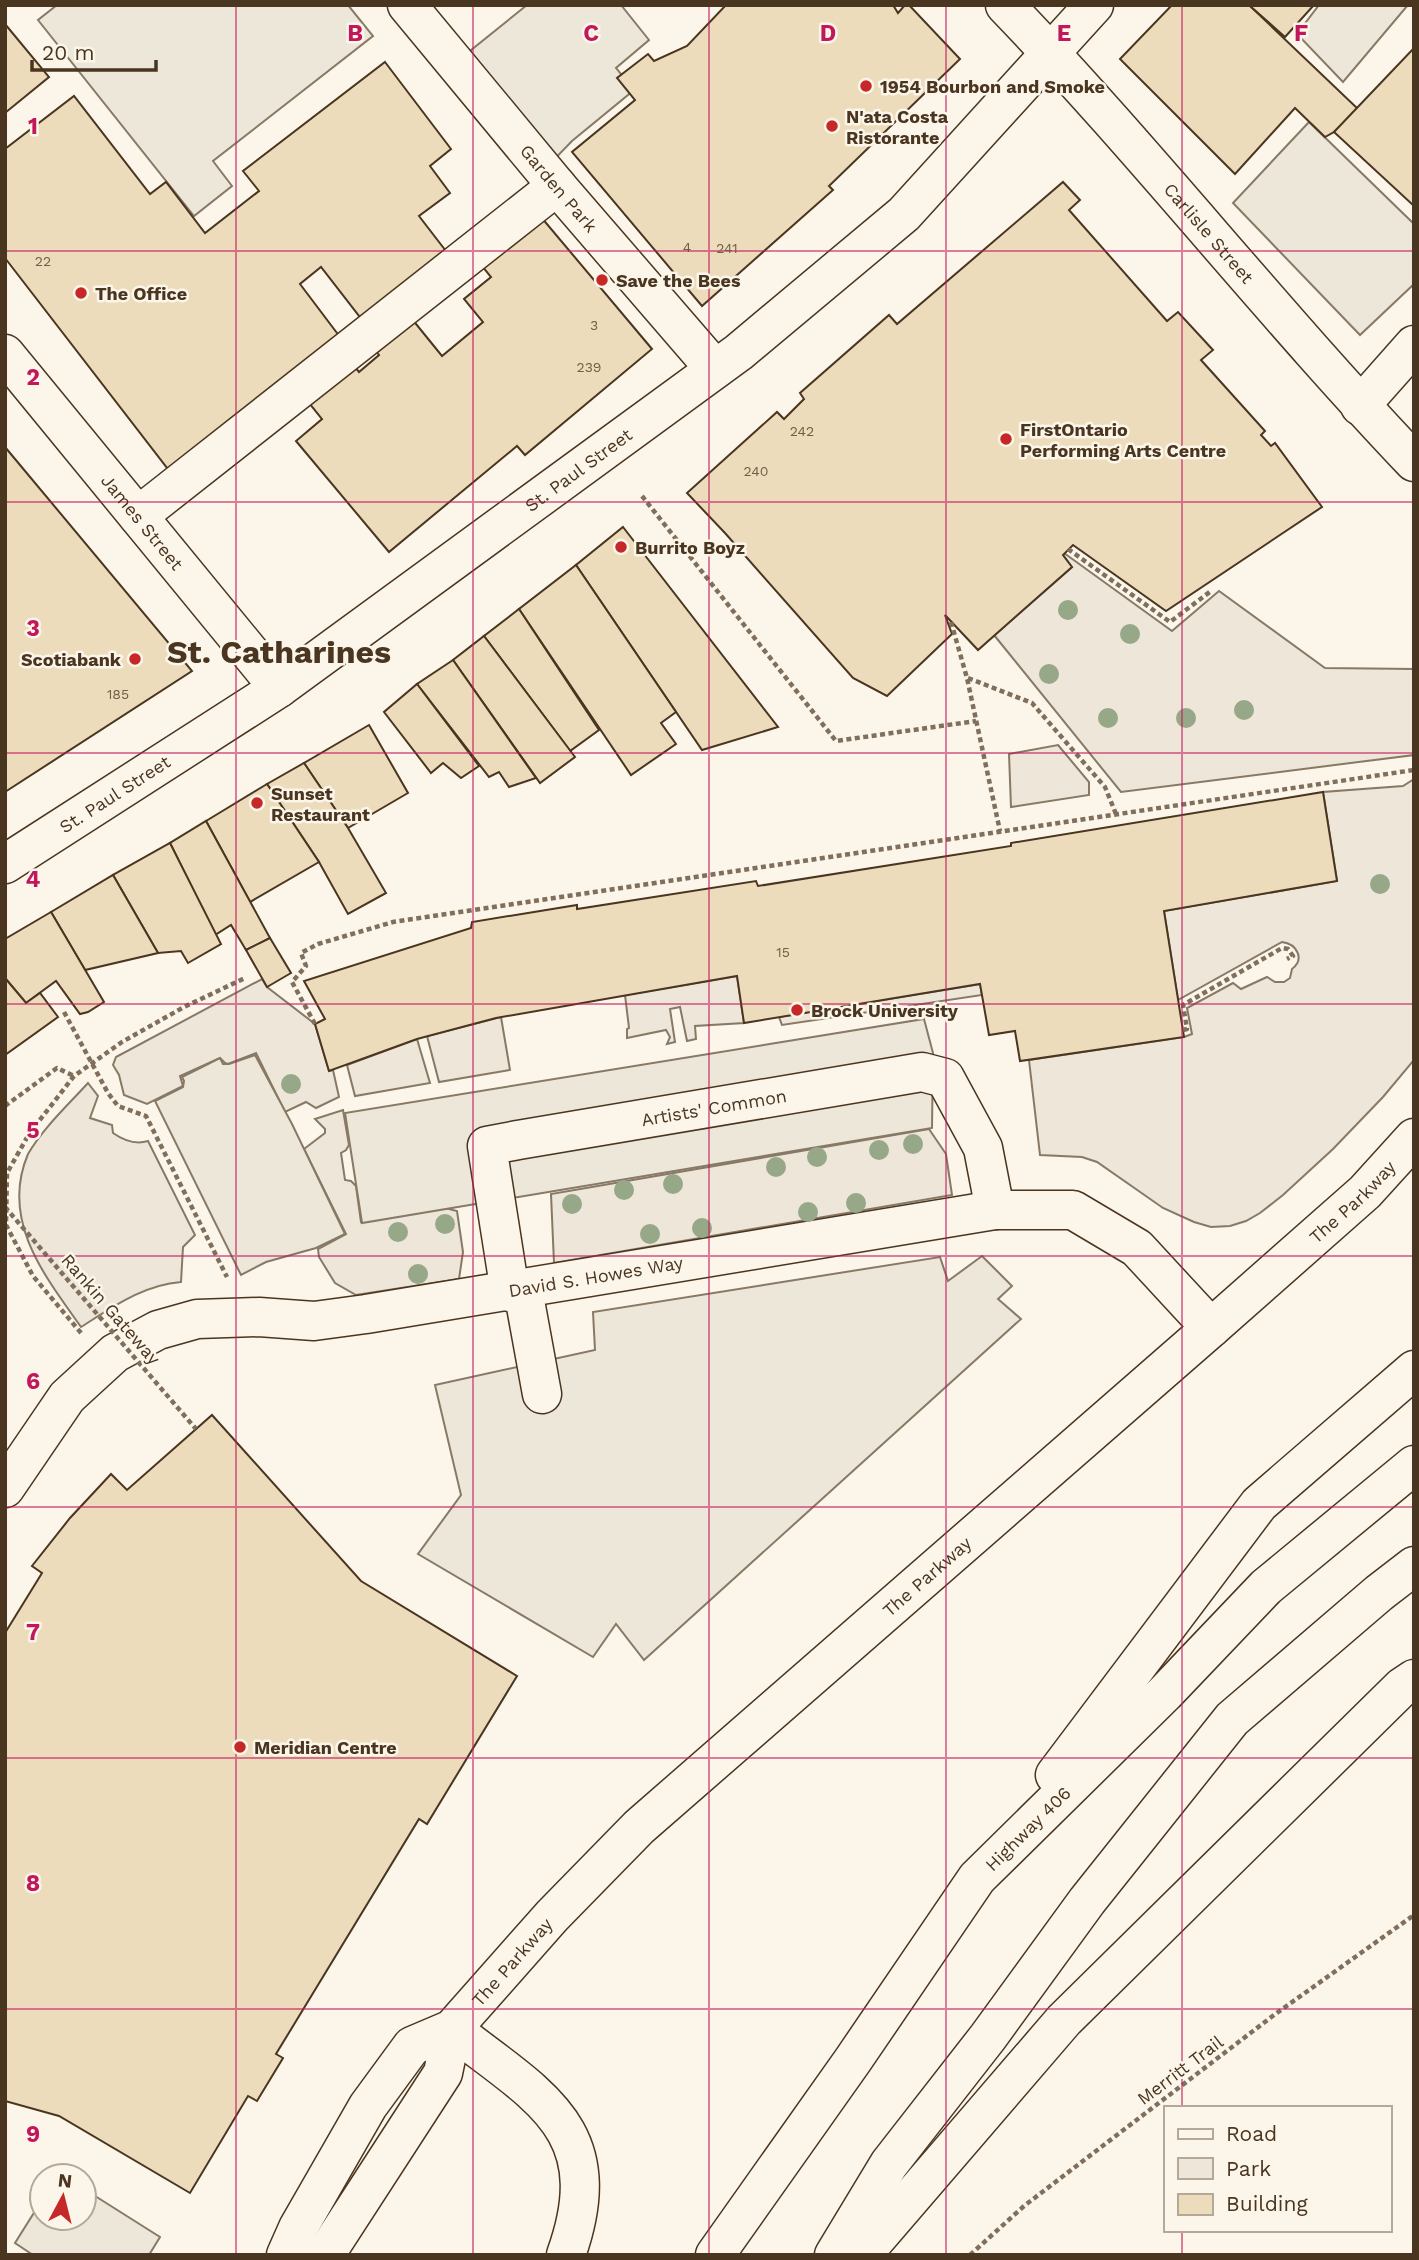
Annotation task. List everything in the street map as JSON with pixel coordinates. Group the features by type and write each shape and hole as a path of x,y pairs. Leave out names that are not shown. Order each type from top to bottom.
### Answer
{"main road":[{"name":"Garden Park","path":"407,5 557,186 715,369"},
{"name":"Carlisle Street","path":"1005,5 1109,116 1360,405 1414,463"},
{"name":"St. Paul Street","path":"5,864 279,688 715,369 904,215 1094,5"},
{"path":"138,516 557,186"},
{"path":"1360,405 1414,345"},
{"name":"James Street","path":"5,354 279,688"},
{"name":"Artists' Common","path":"517,1291 486,1146 774,1096 922,1072 945,1078 983,1148 995,1210"},
{"name":"The Parkway","path":"286,2255 298,2228 368,2106 412,2046 452,2029 552,1916 639,1828 1364,1192 1414,1138"},
{"name":"David S. Howes Way","path":"5,1488 68,1397 115,1353 158,1330 197,1319 247,1317 314,1321 517,1291 995,1210 1073,1210 1137,1248 1211,1328"},
{"path":"517,1291 542,1394"},
{"path":"977,1878 1259,1504 1414,1370"},
{"name":"Highway 406","path":"715,2255 977,1878 1166,1693 1266,1587 1414,1465"},
{"path":"834,2255 889,2164 979,2048 1087,1901 1232,1719 1414,1566"},
{"path":"862,2255 1064,2020 1402,1687 1414,1679"},
{"path":"452,2029 544,2103 564,2127 574,2145 579,2168 579,2203 566,2255"},
{"name":"The Parkway","path":"325,2255 443,2073 452,2029"}],"path":[{"path":"642,496 836,741 976,721"},
{"path":"1068,549 1170,622 1211,590"},
{"path":"951,622 967,678 1000,831"},
{"path":"967,678 1032,703 1105,787 1116,814"},
{"path":"314,1024 292,982 306,966 301,953 318,944 393,922 1414,770"},
{"path":"1183,1030 1187,1029 1183,1005 1282,948 1288,949 1293,956 1287,959"},
{"path":"106,1362 33,1276 6,1225 7,1173 29,1135 74,1076 122,1042 245,978"},
{"path":"64,1012 108,1093 118,1106 146,1116 247,1317"},
{"path":"5,1106 57,1068 74,1076"},
{"name":"Rankin Gateway","path":"5,1208 196,1429"},
{"name":"Merritt Trail","path":"970,2255 1024,2206 1274,2015 1414,1915"}],"green space":[{"path":"1064,553 1172,631 1219,591 1325,668 1414,669 1414,755 1121,792 994,635 1072,567"},
{"path":"1058,745 1089,782 1089,795 1011,807 1009,754"},
{"path":"1414,779 1414,1060 1333,1149 1260,1213 1230,1226 1211,1227 1163,1208 1097,1162 1082,1157 1040,1155 1029,1060 1184,1037 1192,1034 1187,1008 1233,983 1241,989 1267,977 1275,982 1284,982 1290,978 1298,961 1295,949 1282,942 1178,1000 1164,911 1337,881 1323,792 1403,786"},
{"path":"737,976 744,1023 695,1026 696,1039 687,1041 680,1007 670,1009 675,1042 667,1044 670,1037 666,1030 627,1038 629,1028 625,995"},
{"path":"262,979 267,987 315,1024 329,1071 333,1070 339,1097 316,1108 306,1102 285,1112 256,1053 228,1064 220,1058 180,1076 183,1086 147,1104 124,1095 119,1075 113,1065 116,1057"},
{"path":"980,984 982,995 782,1025 779,1017"},
{"path":"501,1017 510,1070 439,1082 427,1036"},
{"path":"417,1039 430,1083 355,1096 347,1065"},
{"path":"88,1083 98,1096 90,1118 112,1125 113,1133 125,1140 148,1141 195,1235 183,1247 181,1282 141,1292 81,1327 53,1287 30,1246 19,1202 21,1178 28,1154 48,1126"},
{"path":"343,1110 349,1145 341,1153 345,1180 356,1186 361,1222 445,1208 457,1211 463,1252 459,1279 356,1295 335,1283 319,1257 318,1249 346,1234 304,1149 325,1133 325,1129 315,1119"},
{"path":"929,1129 946,1154 952,1195 554,1263 551,1194"}],"shaded area":[{"path":"57,5 348,5 373,36 213,161 232,186 194,216 38,20"},
{"path":"527,5 621,5 649,40 616,68 634,90 572,141 544,170 455,63"},
{"path":"1319,5 1408,5 1343,82 1297,34"},
{"path":"1309,122 1414,224 1414,284 1360,335 1233,203"},
{"path":"924,1019 933,1053 932,1128 362,1223 345,1113"},
{"path":"255,1055 345,1234 316,1248 266,1262 241,1275 155,1101 183,1087 182,1077 220,1058 223,1064 229,1064"},
{"path":"982,1256 1012,1286 998,1299 1021,1319 644,1660 616,1624 593,1657 418,1554 461,1495 435,1385 595,1350 593,1312 940,1257 948,1281"},
{"path":"98,2198 160,2237 149,2255 33,2255 15,2243 28,2222 28,2232 98,2232"}],"building":[{"path":"726,5 893,5 898,13 905,5 909,5 960,59 829,186 833,190 702,306 572,152 635,100 617,78 648,54 654,61 687,46"},
{"path":"1172,5 1249,5 1358,109 1325,137 1295,108 1235,174 1120,59"},
{"path":"1249,5 1314,5 1285,37"},
{"path":"5,24 49,77 5,113"},
{"path":"1414,48 1414,206 1334,132"},
{"path":"385,62 451,149 430,166 450,193 419,216 449,255 363,321 321,267 300,284 343,341 171,473 5,258 5,149 74,96 150,194 166,182 205,233 259,191 243,171"},
{"name":"FirstOntario Performing Arts Centre","path":"1063,182 1080,200 1069,210 1167,321 1178,312 1213,350 1201,360 1265,431 1261,435 1271,446 1275,443 1322,507 1166,611 1073,545 1063,555 1072,567 978,650 945,615 952,634 887,696 853,678 687,493 777,412 784,419 804,399 800,393 889,315 897,324"},
{"path":"541,217 652,349 525,455 517,446 389,552 296,441 322,419 305,398 350,361 359,372 379,355 375,350 412,319 442,356 483,322 464,299 491,277 482,266"},
{"path":"5,447 192,671 5,792"},
{"path":"623,527 778,727 702,750 576,565"},
{"path":"576,565 676,712 661,723 676,744 631,775 519,609"},
{"path":"519,609 599,730 570,751 484,636"},
{"path":"484,636 575,757 540,783 453,660"},
{"path":"453,660 536,778 509,787 499,772 489,777 417,684"},
{"path":"417,684 479,766 461,778 443,763 431,773 384,712"},
{"path":"369,725 408,793 348,828 304,763"},
{"path":"304,763 348,828 386,893 348,914 319,862 267,784"},
{"path":"267,784 319,862 250,902 206,821"},
{"path":"1323,792 1337,881 1164,911 1184,1037 1020,1061 1015,1031 989,1035 980,984 744,1023 737,976 496,1018 417,1039 329,1071 315,1024 325,1019 304,981 471,928 472,922 577,905 577,909 756,881 758,886"},
{"path":"206,821 270,938 246,950 231,925 215,935 170,843"},
{"path":"170,843 221,944 188,963 181,951 158,953 113,875"},
{"path":"113,875 158,953 85,970 51,912"},
{"path":"51,912 104,1002 88,1012 80,1014 56,981 26,1003 5,978 5,939"},
{"path":"270,938 291,973 267,987 246,950"},
{"path":"5,978 26,1003 40,993 58,1017 5,1055"},
{"name":"Meridian Centre","path":"212,1415 361,1581 517,1676 427,1824 419,1819 276,2054 283,2058 257,2101 248,2096 190,2193 59,2116 5,2101 5,1633 42,1573 32,1566 70,1518 111,1474 127,1490"}],"place":[{"name":"1954 Bourbon and Smoke","path":"866,86"},
{"name":"N'ata Costa Ristorante","path":"832,126"},
{"name":"Save the Bees","path":"602,280"},
{"name":"The Office","path":"81,293"},
{"name":"FirstOntario Performing Arts Centre","path":"1006,439"},
{"name":"Burrito Boyz","path":"621,547"},
{"name":"Scotiabank","path":"135,659"},
{"name":"Sunset Restaurant","path":"257,803"},
{"name":"Brock University","path":"797,1010"},
{"name":"Meridian Centre","path":"240,1747"}],"district":[{"name":"St. Catharines","path":"279,652"}]}
